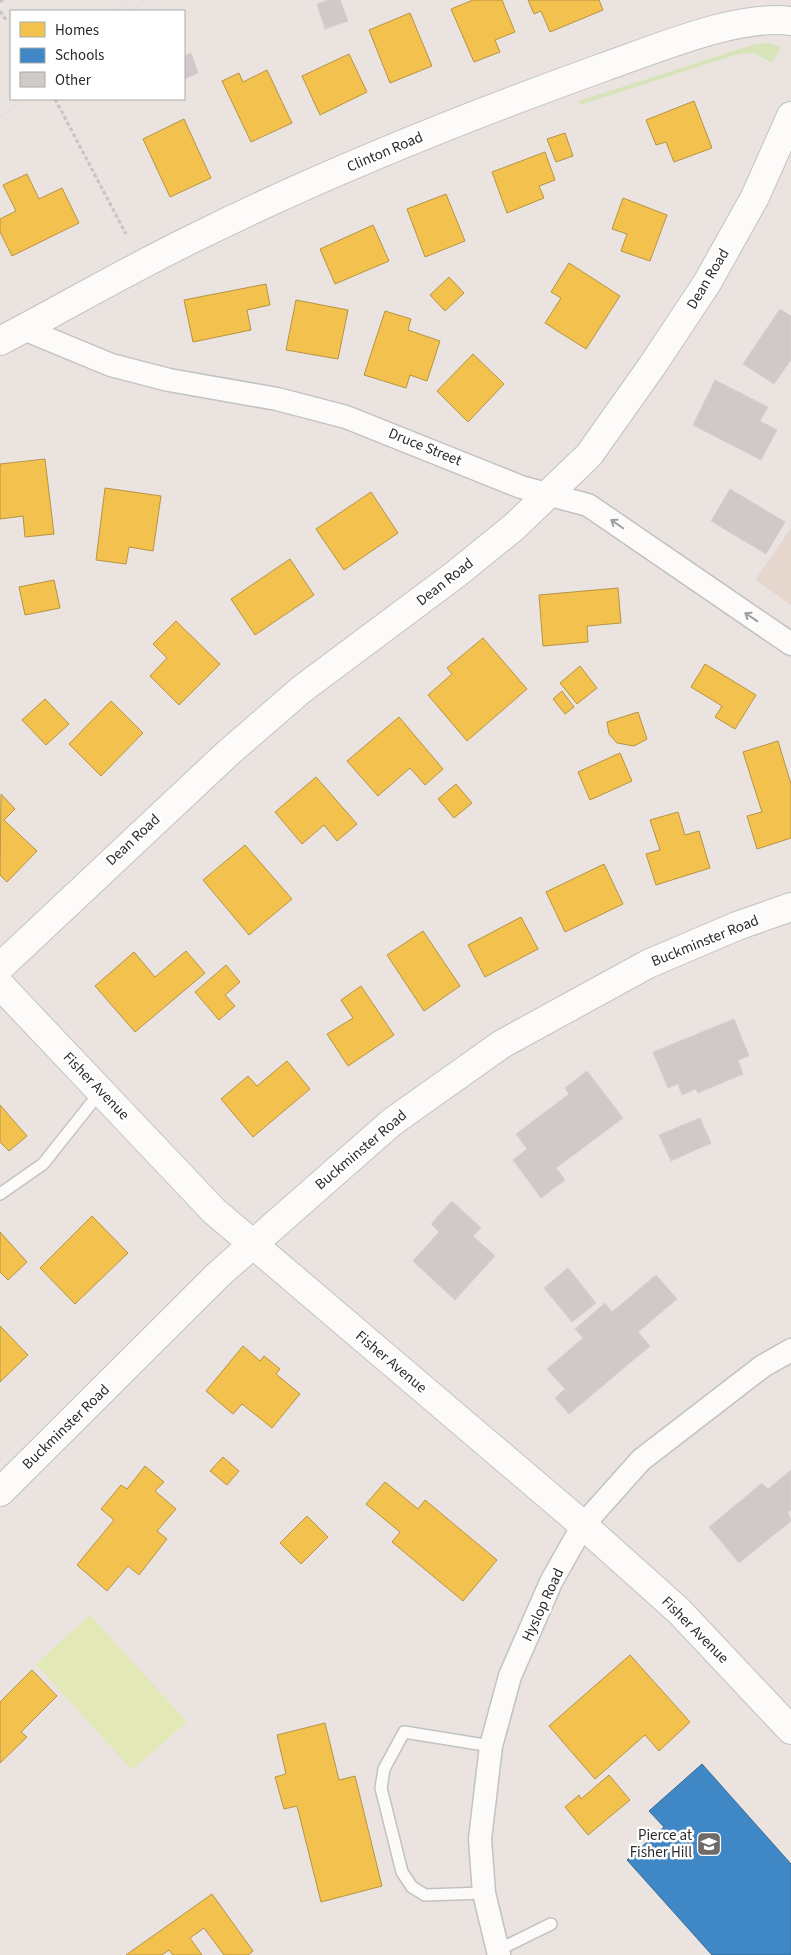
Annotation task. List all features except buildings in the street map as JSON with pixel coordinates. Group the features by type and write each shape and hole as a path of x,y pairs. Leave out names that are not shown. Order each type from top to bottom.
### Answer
{"street":[{"name":"Clinton Road","path":"0,341 193,238 280,197 415,138 542,89 698,35 760,21 791,21"},
{"name":"Dean Road","path":"0,967 203,775 279,708 456,574 514,527 550,495 593,450 702,291 755,197 791,116"},
{"name":"Druce Street","path":"24,328 111,365 169,380 277,399 346,417 521,487 584,503 791,644"},
{"name":"Buckminster Road","path":"0,1492 252,1244 392,1122 502,1044 648,964 737,926 791,907"},
{"name":"Fisher Avenue","path":"0,985 203,1200 252,1244 582,1525 690,1622 791,1730"},
{"name":"Hyslop Road","path":"499,1952 484,1894 480,1839 491,1746 510,1676 551,1582 582,1525 641,1460 763,1366 791,1350"}],"lane":[{"path":"0,1194 43,1164 101,1091"},
{"path":"484,1894 425,1895 412,1887 402,1872 381,1788 384,1769 404,1732 491,1746"},
{"path":"499,1952 551,1924"}],"path":[{"path":"0,11 6,20"},
{"path":"56,100 126,234"}],"shaded area":[{"path":"791,528 791,605 755,580"}],"green space":[{"path":"768,43 781,47 772,63 754,53 738,54 580,105 579,101 752,45"},
{"path":"90,1615 187,1722 132,1770 36,1664"}],"tram line":[{"path":"114,10 129,0"},
{"path":"132,10 146,0"},
{"path":"0,100 10,92"},
{"path":"0,117 25,100"}],"place":[{"name":"Pierce at Fisher Hill","path":"709,1844"}]}
